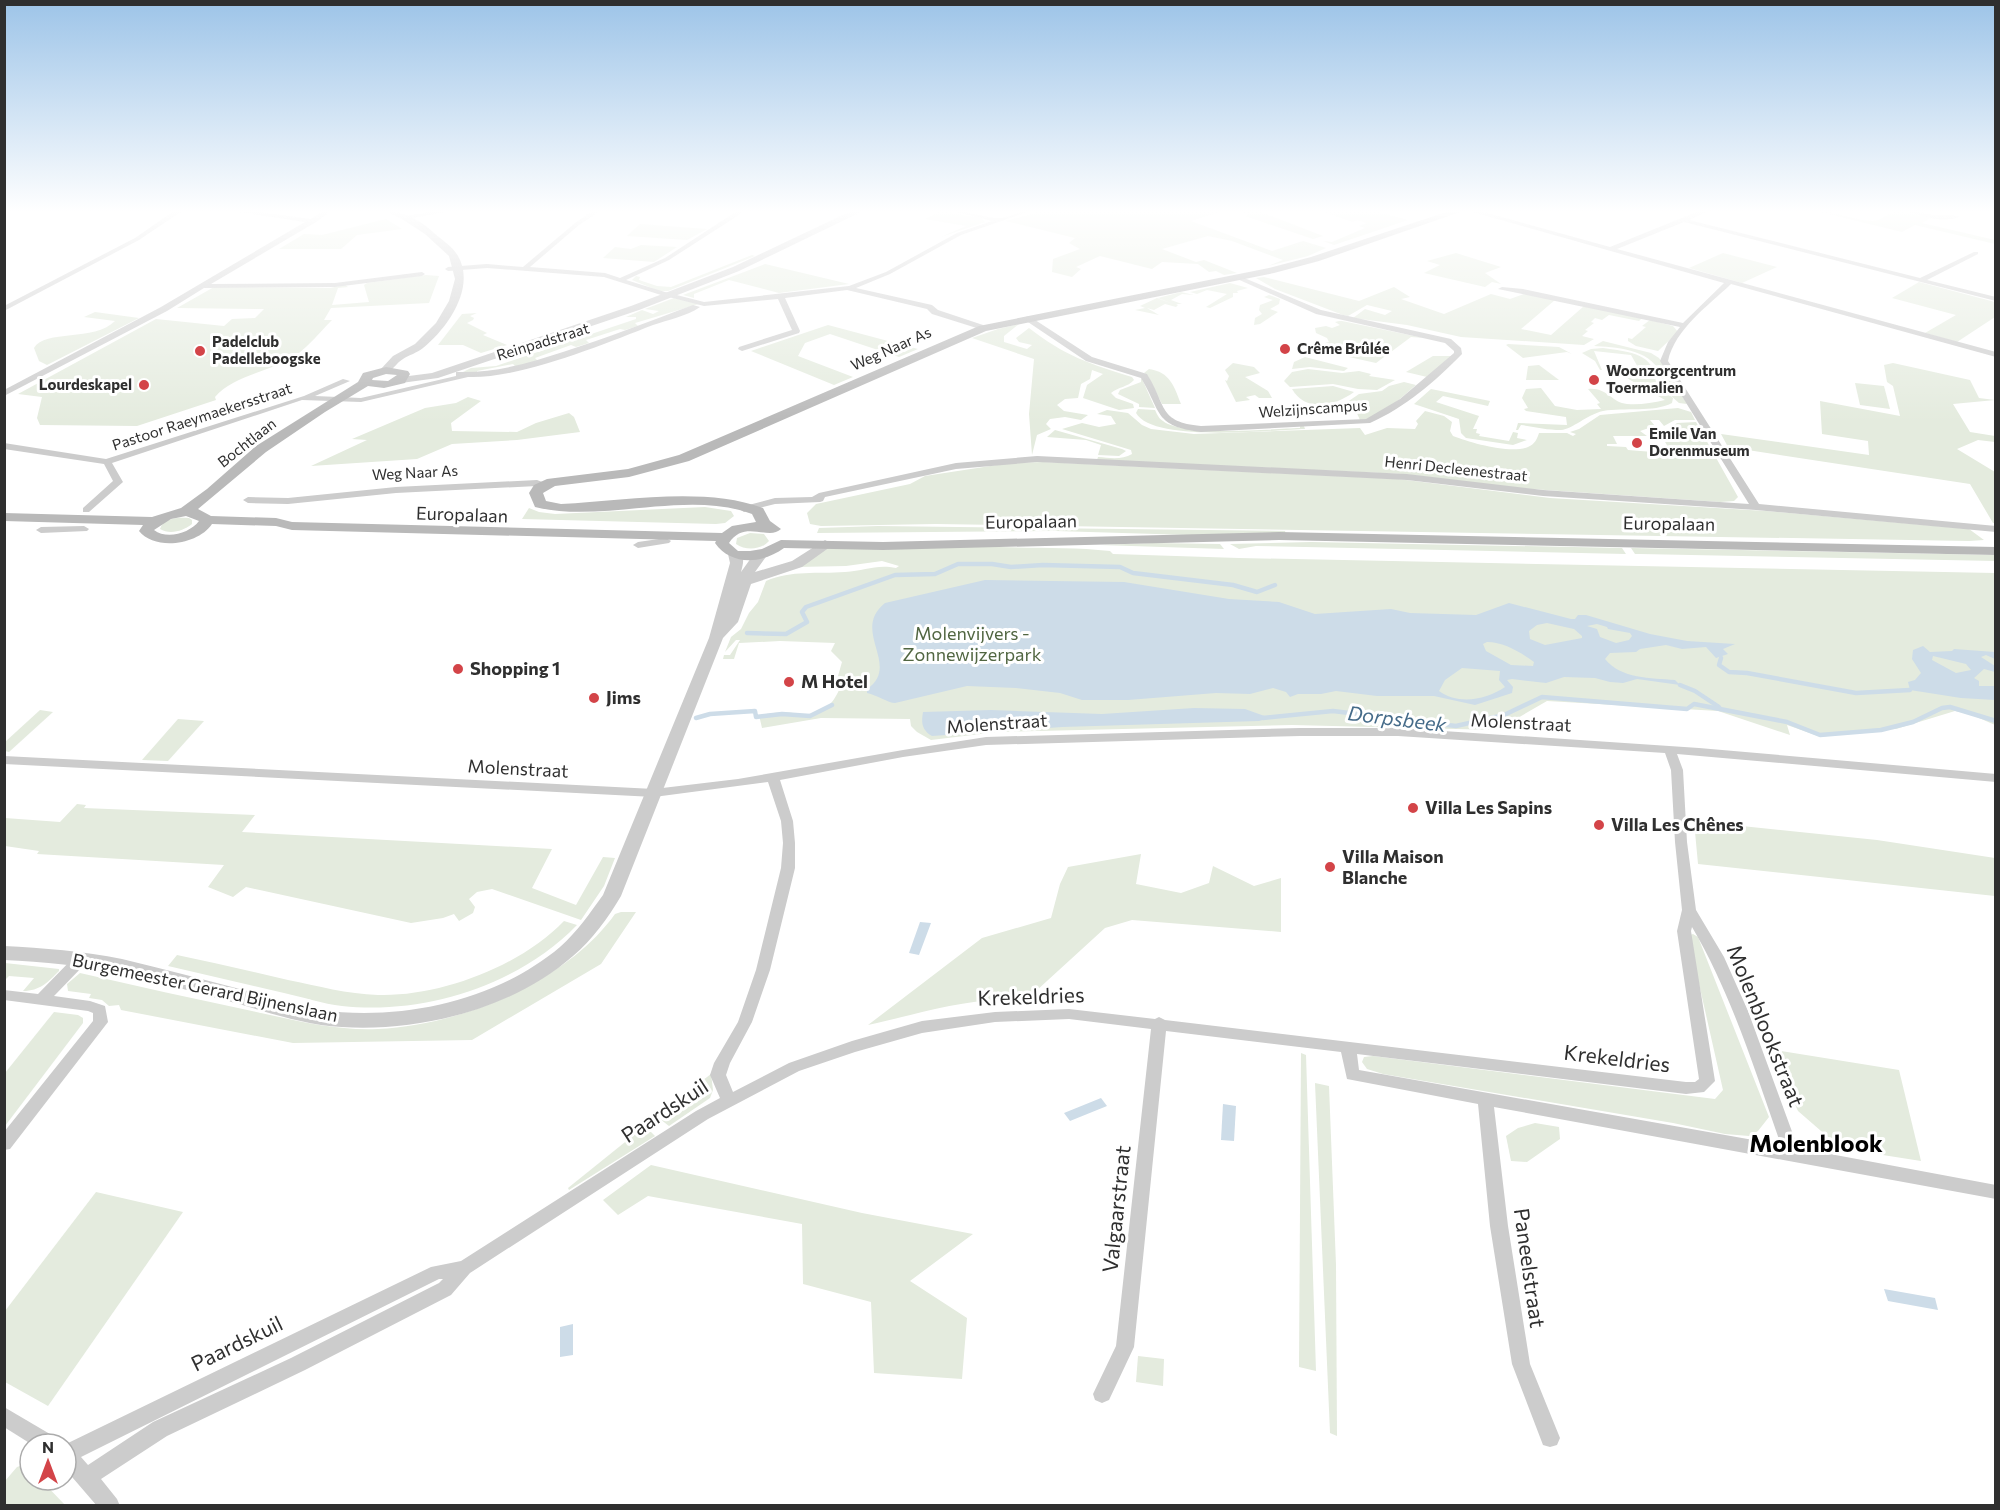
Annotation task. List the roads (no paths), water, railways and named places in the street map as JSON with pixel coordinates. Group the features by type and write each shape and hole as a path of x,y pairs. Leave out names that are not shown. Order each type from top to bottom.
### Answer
{"main road":[{"name":"Weg Naar As","path":"545,485 629,473 684,458 984,328 1214,281"},
{"path":"385,370 401,375"},
{"name":"Bochtlaan","path":"366,382 367,376 385,370"},
{"name":"Bochtlaan","path":"303,422 401,375"},
{"name":"Bochtlaan","path":"198,518 210,500 212,492 261,449 366,382 380,385"},
{"path":"545,485 536,493 540,504 550,507 698,503 748,508 759,511 764,523 777,535"},
{"path":"743,528 748,508"},
{"name":"Europalaan","path":"4,517 94,515 151,526"},
{"name":"Europalaan","path":"151,526 153,537 165,539 184,536 198,518"},
{"name":"Europalaan","path":"198,518 276,522 292,526 723,540"},
{"name":"Europalaan","path":"4,523 73,525 84,529 151,526 198,518 666,541 723,540 743,528 825,544 927,545 1136,539 1178,543 1341,538 1995,551"},
{"name":"Europalaan","path":"777,535 927,545"},
{"name":"Europalaan","path":"735,554 761,554 777,535"},
{"path":"723,540 726,549 735,554"}],"street":[{"path":"4,309 56,281"},
{"path":"4,394 213,281"},
{"path":"205,286 335,285 363,281"},
{"name":"Bochtlaan","path":"401,375 419,346 446,317 454,302 455,295 450,281"},
{"path":"629,281 704,304 850,288 867,281"},
{"name":"Reinpadstraat","path":"401,375 428,378 704,281"},
{"name":"Welzijnscampus","path":"1026,318 1089,359 1144,376 1166,420 1182,428 1367,421 1381,417 1398,405 1458,354 1458,350 1448,341 1319,312 1247,281"},
{"path":"1927,281 1995,299"},
{"path":"1756,507 1664,361 1664,353 1686,326 1729,282 1995,356"},
{"path":"850,288 928,307 935,312 984,328"},
{"path":"1502,289 1523,291 1686,326"},
{"path":"742,349 796,331 781,297"},
{"name":"Reinpadstraat","path":"351,399 372,398 465,376 524,367 696,307"},
{"name":"Bochtlaan","path":"385,370 397,358 419,346"},
{"name":"Reinpadstraat","path":"446,372 465,376"},
{"name":"Pastoor Raeymaekersstraat","path":"107,462 305,398 346,381"},
{"name":"Pastoor Raeymaekersstraat","path":"305,398 351,399"},
{"path":"7,448 107,462 118,482 94,515"},
{"name":"Henri Decleenestraat","path":"748,508 775,501 827,500 904,483 913,475 1004,460 1047,460 1407,477 1543,493 1756,507 1995,529"},
{"name":"Weg Naar As","path":"248,500 288,501 396,490 537,483 545,485"},
{"name":"Europalaan","path":"41,530 84,529"},
{"path":"638,545 666,541"},
{"path":"745,582 797,564 825,544"},
{"path":"716,638 738,563 735,554"},
{"path":"716,638 731,622 750,567 761,554"},
{"name":"Burgemeester Gerard Bijnenslaan","path":"4,953 80,960 131,969 320,1017 367,1021 404,1019 447,1011 493,996 533,974 566,952 582,937 612,896 716,638"},
{"name":"Molenstraat","path":"4,760 126,763 654,793 705,789 944,746 1015,739 1398,732 1846,763 1995,778"},
{"name":"Molenblookstraat","path":"1670,750 1677,770 1681,842 1689,910 1717,957 1741,1011 1792,1154"},
{"name":"Paardskuil","path":"87,1477 160,1429 298,1364 446,1289 464,1268 728,1099 718,1075 722,1063 745,1022 763,969 788,868 787,821 773,777"},
{"name":"Krekeldries","path":"728,1099 794,1067 922,1027 995,1017 1069,1014 1698,1088 1707,1081 1684,931 1689,910"},
{"path":"42,999 80,960"},
{"path":"4,995 90,1006 100,1010 100,1022 4,1144"},
{"name":"Valgaarstraat","path":"1102,1394 1125,1347 1159,1023"},
{"path":"1348,1046 1352,1075 1995,1192"},
{"name":"Paneelstraat","path":"1485,1099 1499,1226 1521,1364 1550,1438"},
{"name":"Paardskuil","path":"78,1449 437,1272 464,1268"},
{"path":"4,1416 29,1432"},
{"path":"78,1468 110,1506"}],"water":[{"path":"985,580 1124,582 1229,599 1279,602 1315,614 1391,609 1410,613 1476,615 1509,603 1571,619 1575,619 1578,615 1586,615 1650,634 1687,641 1735,644 1723,649 1728,654 1716,658 1706,647 1682,649 1666,645 1640,649 1636,652 1610,653 1605,659 1612,666 1628,674 1675,680 1680,685 1637,679 1623,683 1595,678 1564,677 1546,683 1512,679 1507,680 1513,687 1512,693 1475,705 1434,696 1377,696 1336,691 1321,694 1298,694 1290,697 1286,692 1273,688 1250,694 1216,693 1128,700 1082,700 1060,693 967,686 895,703 867,693 867,689 876,680 880,669 872,625 876,614 885,603","holes":["1547,623 1574,629 1582,638 1545,645 1530,639 1529,631 1537,625","1597,624 1608,629 1630,633 1632,636 1629,640 1616,643 1600,637 1597,629 1587,626","1493,642 1512,648 1534,662 1533,666 1511,665 1486,651 1483,644","1462,668 1500,671 1499,680 1505,687 1481,698 1463,699 1439,691 1445,680"]},
{"path":"1923,646 1930,652 1954,649 1995,652 1995,659 1986,655 1981,657 1995,666 1995,672 1984,669 1974,678 1979,681 1979,686 1995,686 1995,700 1961,698 1910,690 1908,682 1915,680 1921,673 1912,659 1913,650","holes":["1933,656 1966,664 1971,670 1956,673 1932,660"]},
{"path":"1194,708 1245,709 1270,718 1259,721 1062,727 932,736 924,729 922,720 923,712 991,710 1102,714"},
{"path":"920,922 931,923 919,955 909,953"},
{"path":"1101,1098 1107,1106 1070,1121 1064,1113"},
{"path":"1223,1104 1236,1106 1234,1141 1221,1140"},
{"path":"1884,1289 1935,1298 1938,1310 1888,1301"},
{"path":"573,1324 573,1355 560,1357 560,1327"}],"waterway":[{"path":"747,633 786,634 807,622 802,612 806,607 895,575 935,574 958,564 992,564 1011,567 1043,565 1120,567 1133,573 1233,585 1257,592 1275,585"},
{"path":"1721,658 1719,665 1729,672 1747,673 1856,693 1910,690"},
{"path":"1680,685 1695,691 1719,707"},
{"name":"Dorpsbeek","path":"1263,718 1333,711 1456,726 1504,715 1542,697 1687,709 1694,704 1787,722 1820,735 1881,730 1913,722 1942,708 1950,707 1996,721"},
{"name":"Dorpsbeek","path":"696,718 710,714 755,711 756,717 782,714 810,716 832,705"}],"place":[{"name":"Crême Brûlée","path":"1285,349"},
{"name":"Padelclub Padelleboogske","path":"200,351"},
{"name":"Woonzorgcentrum Toermalien","path":"1594,380"},
{"name":"Lourdeskapel","path":"144,385"},
{"name":"Emile Van Dorenmuseum","path":"1637,443"},
{"name":"Shopping 1","path":"458,669"},
{"name":"M Hotel","path":"789,682"},
{"name":"Jims","path":"594,698"},
{"name":"Villa Les Sapins","path":"1413,808"},
{"name":"Villa Les Chênes","path":"1599,825"},
{"name":"Villa Maison Blanche","path":"1330,867"}],"district":[{"name":"Molenblook","path":"1816,1144"}],"park label":[{"name":"Molenvijvers - Zonnewijzerpark","path":"972,644"}]}
